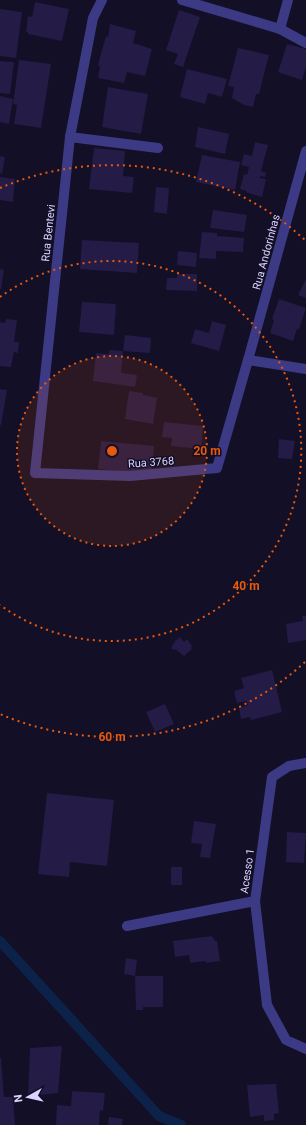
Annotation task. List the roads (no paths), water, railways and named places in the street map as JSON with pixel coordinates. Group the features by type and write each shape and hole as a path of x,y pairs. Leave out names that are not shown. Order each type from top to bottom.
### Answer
{"street":[{"name":"Rua Bentevi","path":"35,473 70,138 93,18 102,0"},
{"path":"182,0 280,29 306,43"},
{"path":"280,29 288,0"},
{"path":"70,138 158,148"},
{"name":"Rua Andorinhas","path":"248,360 306,151"},
{"path":"248,360 306,369"},
{"name":"Rua 3768","path":"35,473 130,476 217,468 248,360"},
{"name":"Acesso 1","path":"127,926 255,901 272,777 289,766 306,764"},
{"path":"255,901 267,1005 286,1040 306,1049"}],"waterway":[{"path":"0,941 159,1116 181,1125"}]}
